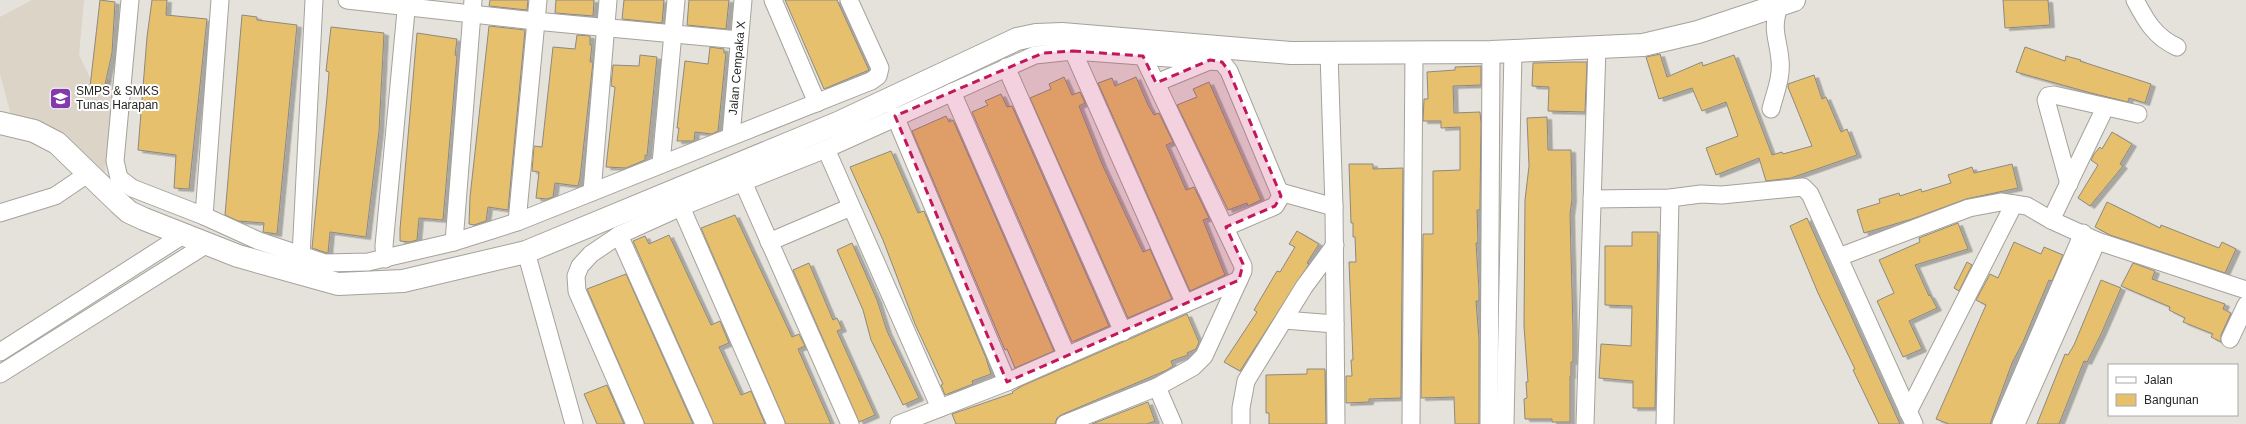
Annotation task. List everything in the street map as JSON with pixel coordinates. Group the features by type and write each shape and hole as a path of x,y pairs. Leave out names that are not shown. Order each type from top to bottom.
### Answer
{"street":[{"path":"130,0 115,169 119,178 132,188 204,216 259,241 301,256 337,264 385,259 454,242 517,222 871,81 878,76 880,68 849,0"},
{"path":"204,216 220,0"},
{"path":"301,256 314,0"},
{"path":"347,0 472,7 536,21 739,40"},
{"path":"517,222 538,0"},
{"path":"592,192 608,0"},
{"path":"661,164 676,0"},
{"name":"Jalan Cempaka X","path":"731,136 743,0"},
{"path":"773,0 817,103"},
{"path":"2135,0 2154,33 2164,42 2177,47"},
{"path":"385,259 384,246 407,3"},
{"path":"0,123 34,131 57,143 89,172 129,212 183,235 238,256 338,284 403,281 526,252 782,156 1017,39 1032,46 1073,51 1143,56 1172,51 1414,53 1491,52 1643,45 1698,32 1786,3"},
{"path":"1771,109 1779,78 1780,60 1774,22 1786,3"},
{"path":"454,242 472,7"},
{"path":"635,424 577,291 576,284 580,266 591,254 619,235 681,207 743,182 782,156 826,149 895,116 1006,67 1032,46 1062,34 1172,51 1222,62 1229,71 1280,192 1279,201 1275,206 1226,227"},
{"path":"1585,424 1598,47"},
{"path":"1073,51 1185,304"},
{"path":"1505,424 1513,51"},
{"path":"1489,424 1491,52"},
{"path":"1329,53 1335,245 1336,424"},
{"path":"1411,424 1414,53"},
{"path":"1065,424 1157,387 1193,367 1204,356 1243,271 1243,264 1226,227 1143,56"},
{"path":"1156,83 1210,60"},
{"path":"1006,67 1123,332"},
{"path":"952,92 1067,356"},
{"path":"2068,184 2046,100 2048,96 2054,95 2105,108 2138,114"},
{"path":"2052,220 2105,108"},
{"path":"895,116 1007,382"},
{"path":"826,149 940,408"},
{"path":"0,213 55,196 89,172"},
{"path":"743,182 850,424"},
{"path":"1592,199 1670,198 1701,194 1722,195 1803,186 1810,194 1911,418"},
{"path":"1280,192 1334,207"},
{"path":"1665,424 1670,198"},
{"path":"1839,257 1969,208 2001,202 2027,206 2052,220 2090,237 2246,290"},
{"path":"1911,418 2014,204"},
{"path":"681,207 776,424"},
{"path":"769,242 851,207"},
{"path":"0,352 183,235"},
{"path":"619,235 704,424"},
{"path":"2001,424 2090,237"},
{"path":"2016,424 2090,237"},
{"path":"0,374 207,244"},
{"path":"1241,424 1241,408 1246,381 1304,287 1335,245"},
{"path":"526,252 574,424"},
{"path":"899,424 917,420 940,408 1007,382 1239,280"},
{"path":"2230,339 2246,305"},
{"path":"1284,320 1335,324"},
{"path":"1157,387 1173,424"}],"highlighted area":[{"path":"1073,51 1143,56 1156,83 1210,60 1222,62 1229,71 1281,196 1275,206 1226,227 1243,264 1239,280 1007,382 895,116 1043,53"}],"shaded area":[{"name":"SMPS & SMKS Tunas Harapan","path":"32,0 84,0 79,55 90,78 116,80 104,177 11,115 0,74 0,17"}],"building":[{"path":"100,0 115,2 112,53 104,89 90,87"},
{"path":"152,0 167,0 166,15 207,19 189,189 174,188 176,155 138,150 147,37"},
{"path":"490,0 528,0 527,10 489,6"},
{"path":"556,0 594,0 593,16 555,13"},
{"path":"624,0 664,0 662,23 622,19"},
{"path":"689,0 729,0 726,29 687,25"},
{"path":"785,0 837,0 869,70 824,89"},
{"path":"2003,0 2048,0 2050,25 2005,28"},
{"path":"242,15 257,17 257,20 297,25 277,234 263,232 264,223 238,221 225,215"},
{"path":"489,26 525,30 508,210 488,207 486,221 474,225 469,224 470,197"},
{"path":"331,27 384,33 379,131 366,237 330,232 327,253 312,248 327,97 329,72 326,71"},
{"path":"417,33 457,39 455,55 457,56 443,220 419,218 417,240 410,242 400,241 400,229"},
{"path":"577,35 590,36 590,45 592,45 590,62 593,62 578,186 555,183 553,197 547,199 536,198 539,172 532,171 534,146 542,147 553,47 575,49"},
{"path":"710,47 724,49 724,53 726,53 718,131 712,134 695,132 694,141 677,141 679,128 677,128 685,61 708,64"},
{"path":"2025,47 2065,61 2066,56 2081,60 2080,61 2151,84 2145,103 2129,98 2128,102 2016,72"},
{"path":"1660,54 1667,77 1702,62 1703,66 1734,55 1772,155 1782,152 1783,154 1812,146 1788,84 1814,75 1822,99 1826,97 1841,132 1847,129 1857,155 1791,178 1766,181 1759,158 1716,175 1706,148 1738,136 1726,102 1702,111 1692,88 1659,99 1646,57"},
{"path":"640,55 657,57 647,156 645,155 645,160 626,168 606,167 615,87 611,86 613,65 639,66"},
{"path":"1587,62 1585,112 1548,111 1549,87 1532,86 1533,63"},
{"path":"1481,66 1481,85 1453,86 1454,113 1480,112 1481,124 1480,210 1477,210 1478,243 1476,243 1479,290 1479,301 1476,301 1479,339 1479,424 1455,424 1454,397 1421,398 1423,234 1433,234 1433,171 1460,170 1460,127 1441,128 1441,121 1423,121 1424,99 1428,99 1427,72 1455,70 1455,67"},
{"path":"1064,77 1072,95 1080,92 1085,103 1079,106 1102,164 1143,252 1150,249 1172,299 1128,318 1030,98 1051,89 1049,84"},
{"path":"1136,77 1148,105 1154,115 1159,113 1173,142 1166,145 1186,190 1194,187 1209,218 1203,220 1225,275 1190,291 1098,83 1112,78 1115,86"},
{"path":"1209,82 1261,200 1248,206 1247,203 1228,210 1177,105 1197,97 1193,89"},
{"path":"1001,94 1007,107 1012,106 1109,326 1072,342 972,112 988,105 985,101"},
{"path":"946,116 949,122 953,120 1054,351 1015,368 1007,349 1005,350 912,131"},
{"path":"1547,117 1548,150 1571,150 1572,199 1570,214 1573,362 1571,362 1570,376 1570,422 1552,422 1552,419 1525,419 1524,399 1527,398 1526,382 1528,382 1524,326 1525,200 1529,166 1527,118"},
{"path":"2112,132 2132,144 2120,164 2123,166 2090,206 2078,198 2098,165 2091,160 2094,154 2100,147 2102,149"},
{"path":"891,151 918,213 924,211 986,358 991,374 972,381 973,384 945,395 941,385 943,384 915,324 883,240 850,167"},
{"path":"1349,164 1373,164 1373,169 1403,168 1401,398 1369,399 1369,402 1346,403 1346,376 1352,376 1351,360 1353,360 1349,262 1356,262 1355,237 1353,237 1353,223 1351,223"},
{"path":"2012,164 2018,188 1966,199 1912,219 1864,233 1857,210 1880,203 1879,199 1899,193 1900,196 1921,189 1922,192 1951,183 1948,175 1972,167 1974,173"},
{"path":"2107,202 2160,228 2161,225 2219,248 2222,242 2236,249 2225,273 2110,235 2095,227"},
{"path":"735,215 792,337 799,334 805,346 798,349 831,424 786,424 701,228"},
{"path":"1807,218 1900,424 1879,424 1853,370 1855,369 1818,293 1790,226"},
{"path":"1958,223 1968,249 1915,265 1929,296 1930,295 1937,308 1909,321 1922,349 1903,357 1877,301 1894,293 1879,260 1920,242 1919,238"},
{"path":"1297,231 1319,244 1307,263 1309,264 1240,371 1224,362 1257,312 1254,310 1277,271 1280,272 1295,247 1289,244"},
{"path":"1632,232 1658,232 1655,408 1633,408 1633,381 1599,378 1601,344 1631,346 1632,306 1605,305 1605,246 1632,246"},
{"path":"669,235 711,325 720,321 729,343 719,347 741,395 751,391 765,424 714,424 633,241 645,236 649,244"},
{"path":"2014,242 2041,254 2044,247 2063,255 2052,281 2049,280 2023,342 2012,363 1990,424 1949,424 1936,419 1986,305 1976,300 1990,274 1998,278"},
{"path":"852,243 877,300 887,331 919,398 903,405 871,340 863,310 837,250"},
{"path":"1967,262 1972,265 1959,291 1954,288"},
{"path":"809,263 833,320 837,318 842,329 837,331 875,415 859,422 793,270"},
{"path":"2133,263 2155,271 2152,279 2225,304 2223,309 2231,313 2221,335 2221,342 2211,337 2213,334 2183,322 2185,318 2169,310 2170,307 2121,286"},
{"path":"626,274 693,424 645,424 587,289"},
{"path":"2101,280 2121,288 2101,334 2087,362 2084,361 2059,424 2037,424 2065,354 2068,355 2074,345"},
{"path":"1187,314 1199,342 1196,349 1187,353 1188,355 1171,361 1173,366 1167,370 1061,415 1057,418 1055,424 956,424 952,414 1013,393 1012,392 1022,386"},
{"path":"1307,369 1325,369 1326,424 1269,424 1269,413 1266,413 1266,375 1307,374"},
{"path":"607,385 624,424 597,424 584,394"},
{"path":"1148,402 1155,421 1147,424 1092,424"}],"place":[{"name":"SMPS & SMKS Tunas Harapan","path":"60,98"}]}
